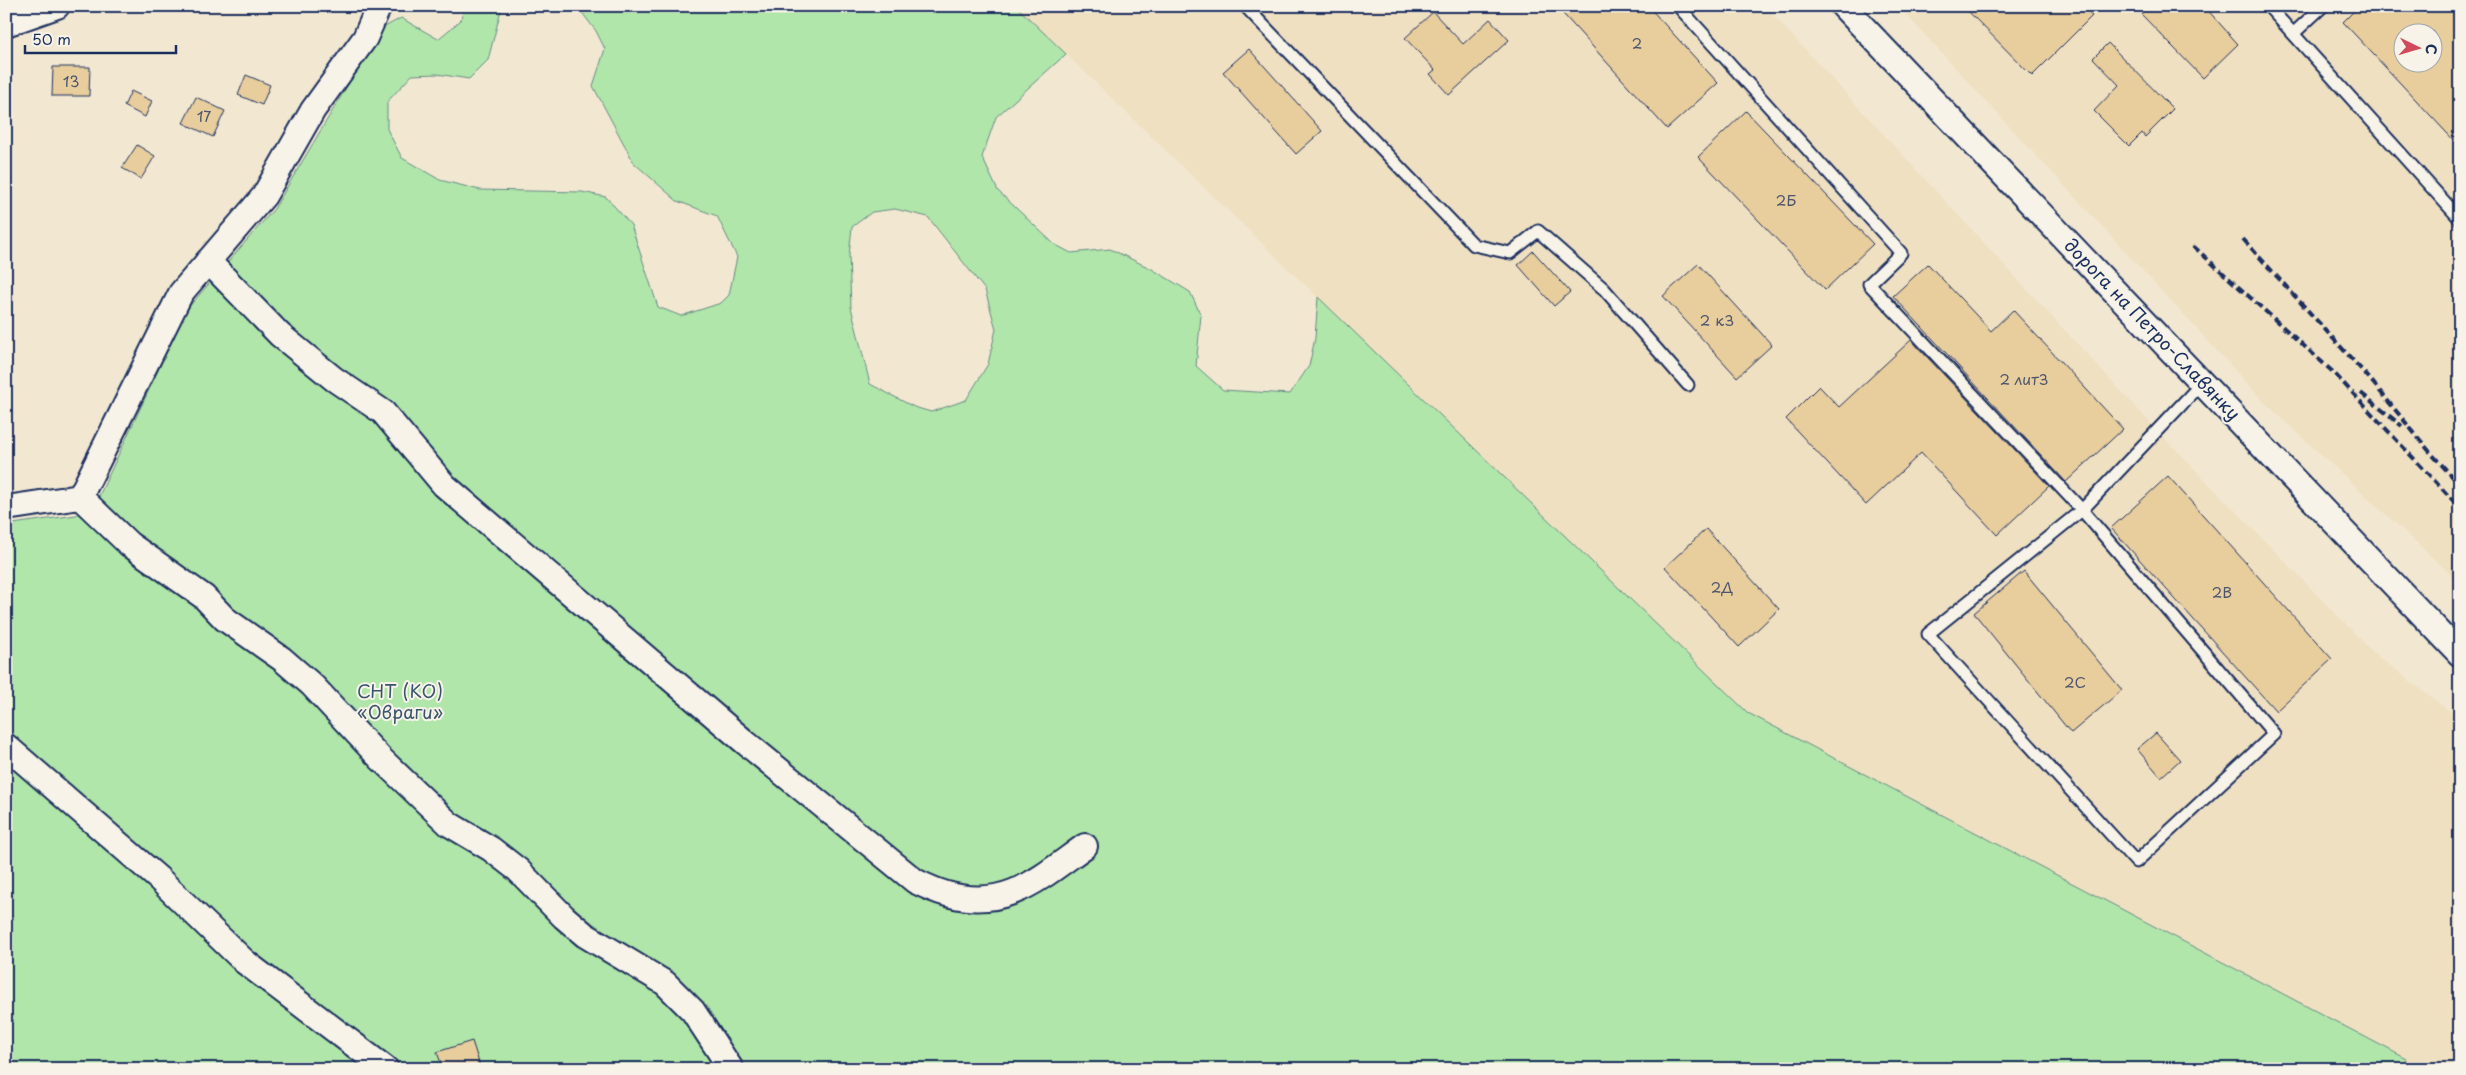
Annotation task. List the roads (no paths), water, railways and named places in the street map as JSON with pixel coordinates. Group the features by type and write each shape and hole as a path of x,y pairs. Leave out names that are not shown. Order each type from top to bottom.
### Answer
{"street":[{"path":"6,24 57,6"},
{"path":"80,497 181,293 264,196 313,110 365,38 379,6"},
{"name":"дорога на Петро-Славянку","path":"1843,6 2460,654"},
{"path":"208,261 280,335 334,379 383,412 444,485 746,743 915,881 947,894 980,900 1012,894 1046,874 1085,846"},
{"path":"6,508 80,497"},
{"path":"80,497 128,544 204,597 225,619 282,659 312,685 381,759 449,824 498,854 585,935 665,983 692,1011 731,1069"},
{"path":"6,746 158,878 245,962 386,1069"}],"lane":[{"path":"1245,6 1474,245 1510,253 1538,231 1604,289 1688,385"},
{"path":"1678,6 1901,252 1869,284 2082,510 2274,734 2136,862 1928,634 2082,510 2202,383"},
{"path":"2268,6 2460,220"},
{"path":"2294,33 2323,6"}],"railway":[{"path":"2243,239 2369,378 2460,485"},
{"path":"2193,246 2333,372 2460,508"},
{"path":"2361,393 2402,426"}],"park label":[{"name":"СНТ (КО) «Овраги»","path":"400,702"}]}
